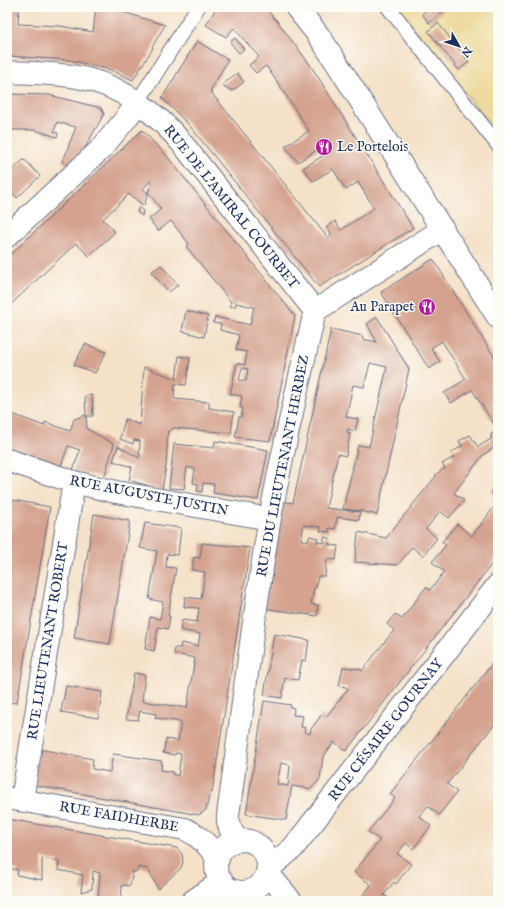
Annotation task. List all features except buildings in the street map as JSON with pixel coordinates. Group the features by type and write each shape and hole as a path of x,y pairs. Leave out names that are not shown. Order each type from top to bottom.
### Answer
{"street":[{"path":"296,7 319,36 336,62 498,317"},
{"name":"RUE DE L'AMIRAL COURBET","path":"7,72 78,77 106,85 137,103 164,123 175,134 315,312"},
{"path":"7,236 101,149 137,103"},
{"path":"315,312 443,229"},
{"name":"RUE DU LIEUTENANT HERBEZ","path":"239,841 231,832 228,815 270,519 315,312"},
{"name":"RUE AUGUSTE JUSTIN","path":"7,460 74,482 116,492 270,519"},
{"name":"RUE LIEUTENANT ROBERT","path":"15,799 74,482"},
{"name":"RUE CÉSAIRE GOURNAY","path":"268,871 293,848 498,585"},
{"name":"RUE FAIDHERBE","path":"15,799 185,829 196,834 207,844 218,859"},
{"path":"193,901 233,891 247,892 257,887 262,882 268,871 267,858 262,849 256,844 239,841 233,842 224,848 218,859 217,872 233,891"},
{"path":"268,871 291,901"}],"lane":[{"path":"137,103 198,7"},
{"path":"388,7 498,145"}],"sand":[{"path":"397,7 498,7 498,135"}],"place":[{"name":"Le Portelois","path":"324,147"},
{"name":"Au Parapet","path":"427,307"}]}
